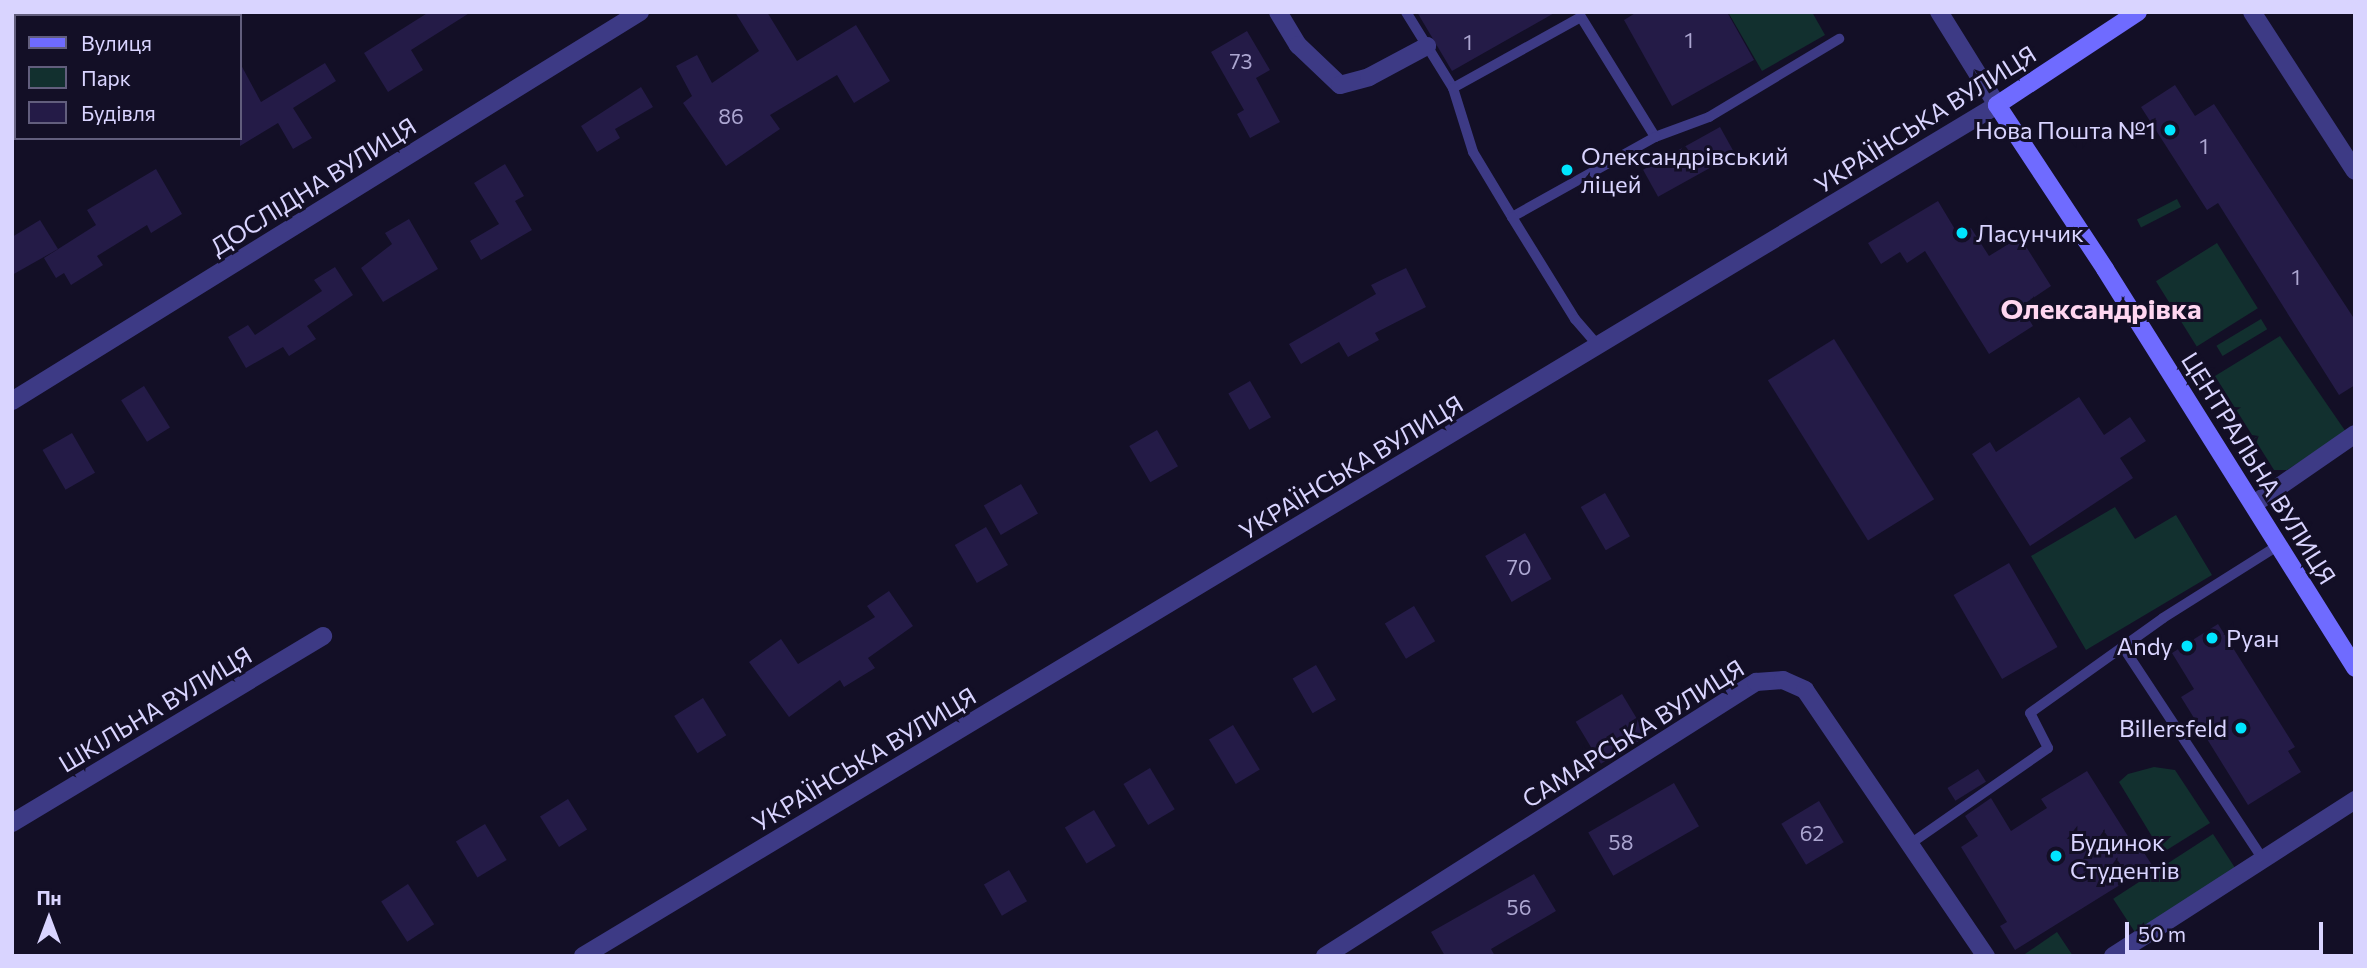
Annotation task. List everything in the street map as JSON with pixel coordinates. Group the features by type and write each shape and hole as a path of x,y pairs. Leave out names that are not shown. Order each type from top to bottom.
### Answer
{"main road":[{"name":"УКРАЇНСЬКА ВУЛИЦЯ","path":"1997,105 2138,12"},
{"name":"ЦЕНТРАЛЬНА ВУЛИЦЯ","path":"1997,105 2254,504 2355,668"}],"street":[{"name":"ДОСЛІДНА ВУЛИЦЯ","path":"12,401 640,12"},
{"path":"1278,12 1298,45 1340,85 1369,78 1427,46"},
{"name":"ЦЕНТРАЛЬНА ВУЛИЦЯ","path":"1939,12 1997,105"},
{"path":"2252,12 2355,171"},
{"name":"УКРАЇНСЬКА ВУЛИЦЯ","path":"583,956 1599,347 1997,105"},
{"path":"2254,504 2355,434"},
{"name":"ШКІЛЬНА ВУЛИЦЯ","path":"12,823 323,636"},
{"name":"САМАРСЬКА ВУЛИЦЯ","path":"1325,956 1756,682 1783,680 1805,690 1986,956"},
{"path":"2113,956 2355,800"}],"lane":[{"path":"1406,12 1453,88 1473,152 1575,319 1599,347"},
{"path":"1453,88 1581,17 1656,136"},
{"path":"1512,217 1656,136 1709,117 1839,39"},
{"path":"1910,844 2048,748 2030,713 2123,647 2279,545"},
{"path":"2123,647 2263,859"}],"green space":[{"path":"1728,12 1812,12 1825,35 1762,71"},
{"path":"2177,199 2181,207 2141,227 2137,219"},
{"path":"2217,243 2258,308 2197,346 2156,281"},
{"path":"2261,319 2267,329 2223,356 2216,346"},
{"path":"2280,336 2346,432 2287,470 2274,470 2215,376"},
{"path":"2115,507 2135,539 2176,515 2212,575 2086,650 2031,556"},
{"path":"2154,767 2175,770 2210,823 2162,853 2119,782 2128,774"},
{"path":"2213,834 2236,870 2137,935 2113,899"},
{"path":"2057,932 2073,956 2022,956"}],"building":[{"path":"429,12 471,12 411,50 423,70 388,92 364,53"},
{"path":"735,12 767,12 797,61 856,25 890,81 854,103 837,75 770,115 780,129 726,166 683,103 692,96 676,66 697,55 712,83 759,51"},
{"path":"1417,12 1556,12 1452,71"},
{"path":"1637,12 1727,12 1754,60 1672,106 1624,20"},
{"path":"1247,31 1270,70 1256,78 1280,122 1250,138 1237,114 1244,110 1211,52"},
{"path":"325,63 336,81 293,108 312,138 293,149 278,123 240,146 242,67 261,102"},
{"path":"2175,85 2195,116 2214,104 2355,320 2355,385 2339,395 2218,203 2207,210 2141,107"},
{"path":"641,87 653,107 615,129 620,138 597,152 581,126"},
{"path":"1720,127 1735,154 1658,197 1643,170"},
{"path":"505,164 524,196 515,201 532,230 481,260 470,241 499,224 474,183"},
{"path":"156,169 182,214 151,233 147,225 97,256 103,265 71,285 64,273 56,278 44,258 96,225 87,210"},
{"path":"1938,201 1959,236 1971,228 1989,256 2020,237 2051,286 2021,306 2033,326 1989,354 1925,251 1907,263 1900,252 1881,264 1868,243"},
{"path":"409,219 438,269 383,302 361,268 392,244 385,233"},
{"path":"40,220 58,249 12,275 12,237"},
{"path":"335,267 353,295 307,326 316,339 289,356 283,347 246,368 228,337 248,325 255,335 322,291 314,280"},
{"path":"1406,268 1426,307 1375,333 1379,340 1348,357 1339,342 1301,364 1289,344 1376,294 1371,285"},
{"path":"1834,339 1934,499 1868,541 1768,380"},
{"path":"1250,381 1271,417 1249,430 1228,394"},
{"path":"144,386 170,428 147,442 121,400"},
{"path":"2079,397 2104,435 2130,417 2146,441 2120,458 2133,478 2030,546 1972,454 1990,442 1996,452"},
{"path":"1157,430 1178,466 1150,482 1129,446"},
{"path":"72,433 95,473 66,490 43,450"},
{"path":"1021,484 1038,513 1001,535 984,506"},
{"path":"1605,493 1630,536 1606,550 1581,507"},
{"path":"986,527 1008,565 977,583 955,545"},
{"path":"1525,533 1552,579 1512,602 1485,556"},
{"path":"2009,563 2058,647 2002,679 1954,595"},
{"path":"889,591 913,626 868,658 875,668 844,687 840,680 789,717 749,662 781,639 798,664 875,617 867,606"},
{"path":"1414,606 1435,641 1406,659 1385,624"},
{"name":"Billersfeld","path":"2218,624 2295,747 2288,751 2301,772 2248,805 2181,697 2194,689 2172,653"},
{"path":"1316,665 1336,700 1313,713 1293,678"},
{"path":"1622,694 1647,736 1601,764 1576,722"},
{"path":"703,698 726,735 697,753 674,716"},
{"path":"1233,725 1260,770 1236,784 1209,739"},
{"path":"1150,768 1175,809 1148,825 1123,784"},
{"path":"1978,769 1986,782 1955,801 1947,788"},
{"name":"Будинок Студентів","path":"2087,771 2131,841 2135,839 2152,865 2015,950 2000,926 2007,922 1961,847 1978,836 1965,816 1991,798 2011,831 2047,808 2041,799"},
{"path":"1674,783 1699,826 1613,876 1588,832"},
{"path":"568,799 587,830 559,847 540,816"},
{"path":"1819,801 1844,842 1806,865 1781,824"},
{"path":"1094,810 1116,846 1086,864 1065,828"},
{"path":"485,824 507,860 477,878 456,842"},
{"path":"1009,870 1027,901 1002,916 984,884"},
{"path":"1534,874 1556,911 1491,949 1495,956 1445,956 1431,932"},
{"path":"408,884 434,924 407,942 381,901"}],"place":[{"name":"Нова Пошта №1","path":"2170,130"},
{"name":"Олександрівський ліцей","path":"1567,170"},
{"name":"Ласунчик","path":"1962,233"},
{"name":"Руан","path":"2212,638"},
{"name":"Andy","path":"2187,646"},
{"name":"Billersfeld","path":"2241,728"},
{"name":"Будинок Студентів","path":"2056,856"}],"district":[{"name":"Олександрівка","path":"2101,308"}]}
